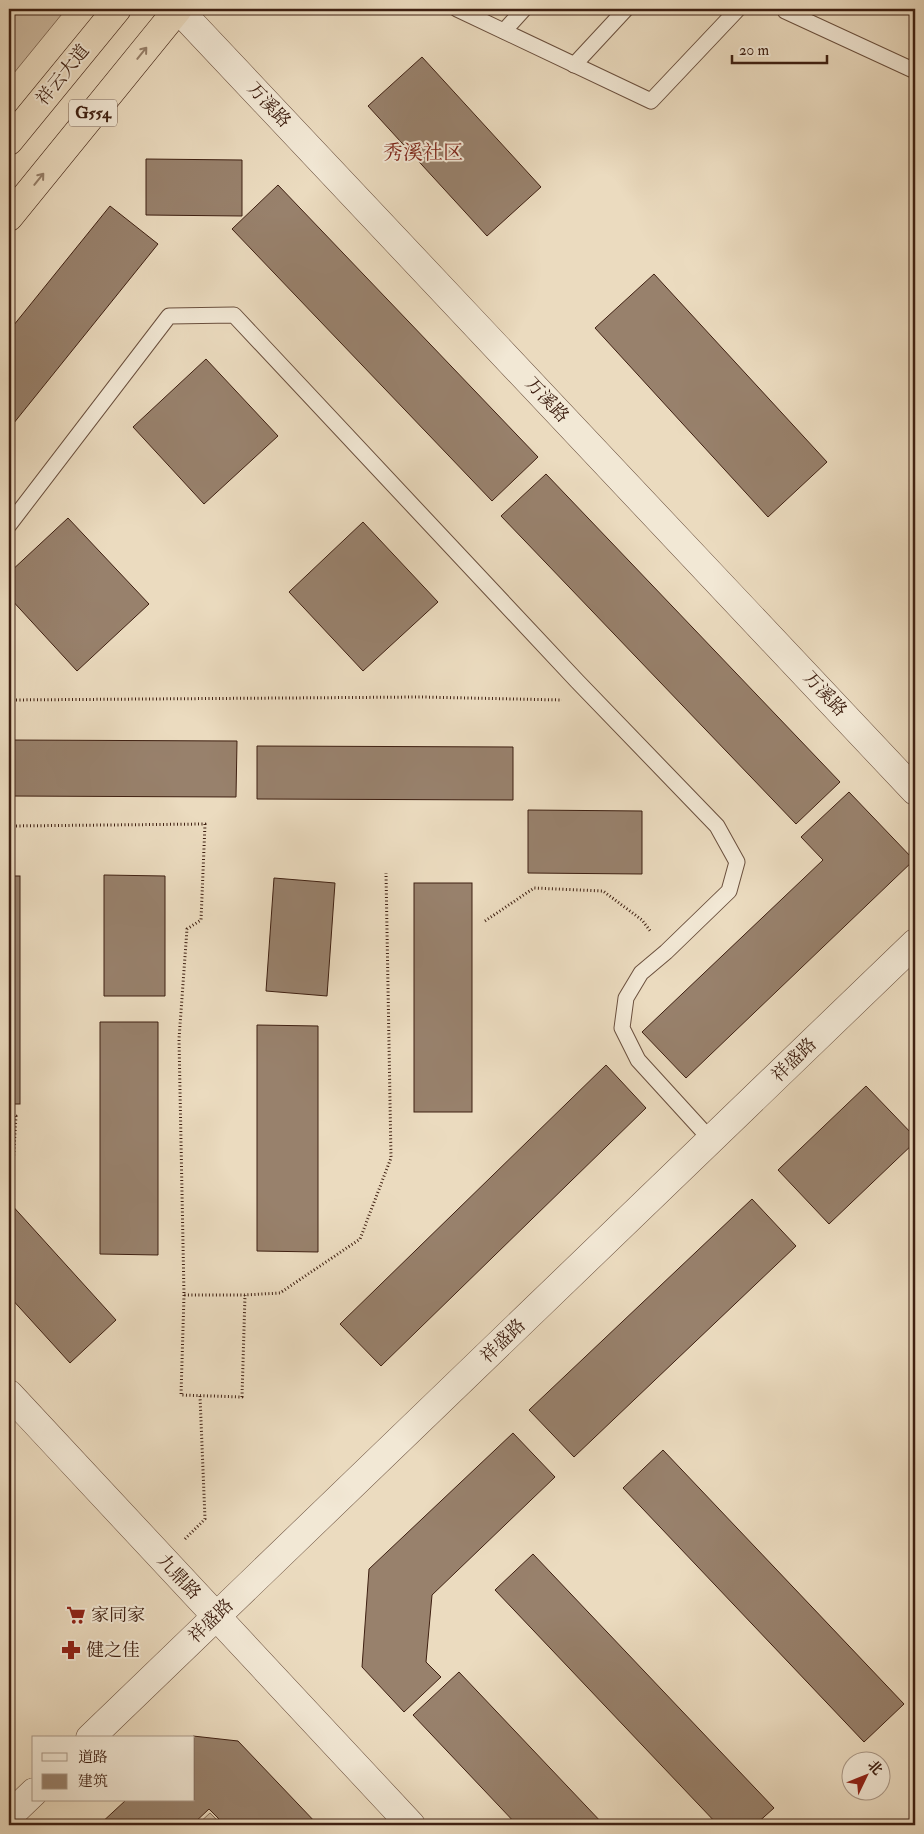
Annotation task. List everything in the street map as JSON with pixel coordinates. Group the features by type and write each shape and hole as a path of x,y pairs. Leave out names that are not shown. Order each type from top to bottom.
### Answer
{"highway":[{"name":"祥云大道","path":"9,141 117,9"},
{"name":"G554","path":"9,217 178,9"}],"street":[{"name":"万溪路","path":"178,9 915,790"},
{"name":"祥盛路","path":"92,1736 915,943"},
{"name":"九鼎路","path":"9,1394 411,1825"},
{"path":"9,1816 32,1794"}],"lane":[{"path":"457,9 651,102 738,9"},
{"path":"504,31 524,9"},
{"path":"574,65 626,9"},
{"path":"787,9 785,11 915,71"},
{"path":"9,525 169,316 234,315 595,700 717,826 737,862 729,891 666,952 641,973 626,998 622,1028 638,1060 711,1140"}],"path":[{"path":"9,700 421,697 595,700"},
{"path":"9,826 205,824 201,920 187,929 179,1039 184,1295 181,1395 242,1397 245,1295"},
{"path":"184,1295 280,1293 360,1239 391,1158 386,874"},
{"path":"485,921 534,888 603,891 642,920 666,952"},
{"path":"9,1115 16,1116 13,1166"},
{"path":"164,1560 205,1519 200,1396"}],"shaded area":[{"path":"9,9 66,9 9,79"},
{"path":"210,1813 222,1825 197,1825"}],"building":[{"path":"422,57 541,187 487,236 368,106"},
{"path":"146,159 242,160 242,216 146,215"},
{"path":"278,185 538,457 492,501 232,229"},
{"path":"110,206 158,244 9,429 9,331"},
{"path":"654,274 827,462 768,517 595,328"},
{"path":"206,359 278,436 204,504 133,427"},
{"path":"546,474 840,782 796,824 501,516"},
{"path":"68,518 149,604 77,671 9,597 9,573"},
{"path":"363,522 438,602 363,671 289,592"},
{"path":"9,740 237,741 236,797 9,796"},
{"path":"257,746 513,747 513,800 257,799"},
{"path":"849,792 914,860 686,1078 642,1032 823,860 801,837"},
{"path":"528,810 642,811 642,874 528,873"},
{"path":"104,875 165,876 165,996 104,996"},
{"path":"9,876 20,876 20,1104 9,1104"},
{"path":"274,878 335,883 327,996 266,991"},
{"path":"414,883 472,883 472,1112 414,1112"},
{"path":"100,1022 158,1022 158,1255 100,1254"},
{"path":"257,1025 318,1026 318,1252 257,1251"},
{"path":"606,1065 646,1108 381,1366 340,1324"},
{"path":"866,1086 915,1137 915,1142 829,1224 778,1170"},
{"path":"752,1199 796,1246 574,1457 529,1410"},
{"path":"9,1202 116,1320 70,1363 9,1296"},
{"path":"513,1433 555,1477 432,1595 426,1662 441,1677 404,1712 362,1667 369,1569"},
{"path":"663,1450 904,1704 864,1742 623,1488"},
{"path":"533,1554 774,1808 755,1825 718,1825 495,1590"},
{"path":"459,1672 604,1825 517,1825 413,1715"},
{"path":"195,1736 238,1741 318,1825 225,1825 209,1809 192,1825 99,1825 124,1802 195,1802"}],"place":[{"name":"家同家","path":"76,1615"},
{"name":"健之佳","path":"71,1650"}],"district":[{"name":"秀溪社区","path":"423,152"}]}
